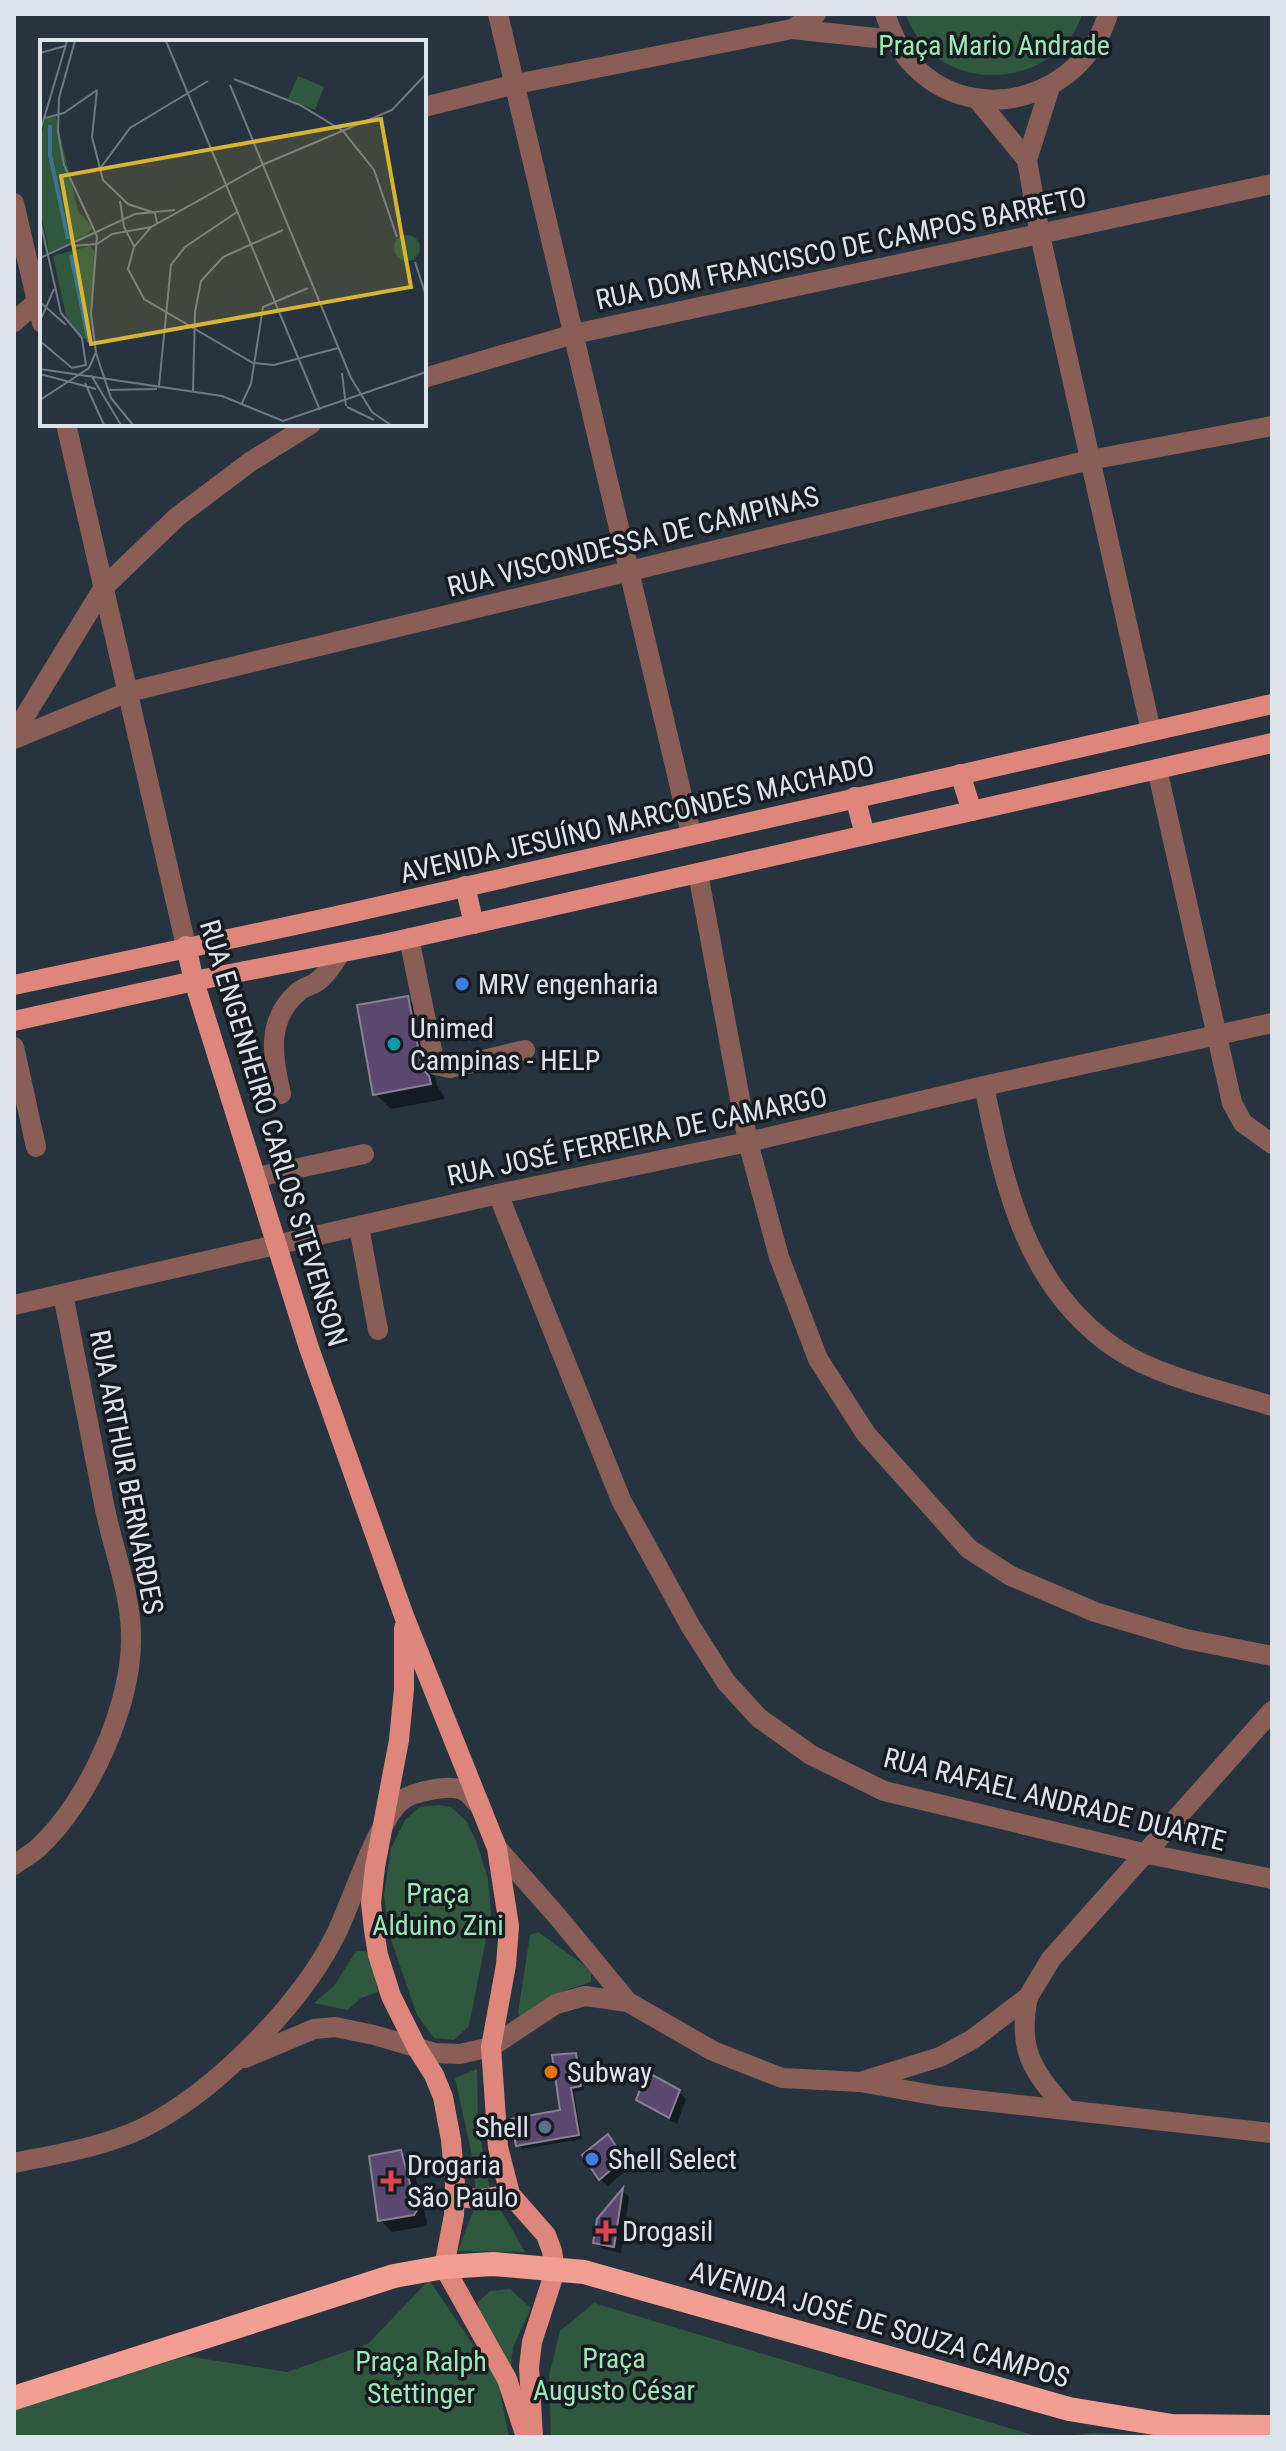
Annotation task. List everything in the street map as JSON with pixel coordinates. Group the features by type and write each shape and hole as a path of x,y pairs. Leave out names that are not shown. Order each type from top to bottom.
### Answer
{"highway":[{"name":"AVENIDA JOSÉ DE SOUZA CAMPOS","path":"14,2398 394,2276 444,2267 493,2264 584,2272 1069,2409 1172,2426 1272,2427"}],"main road":[{"name":"AVENIDA JESUÍNO MARCONDES MACHADO","path":"21,983 332,917 1272,704"},
{"path":"14,1021 194,981 340,954 1272,743"},
{"path":"960,774 972,811"},
{"path":"855,797 865,835"},
{"path":"465,886 474,924"},
{"path":"332,917 340,954"},
{"name":"RUA ENGENHEIRO CARLOS STEVENSON","path":"186,946 194,981 309,1348 404,1616 497,1848 509,1926 506,1965 491,2047"},
{"path":"21,983 36,1016"},
{"name":"RUA ENGENHEIRO CARLOS STEVENSON","path":"404,1616 404,1689 399,1740 371,1903 378,1955 391,1996 417,2048"},
{"path":"491,2047 498,2147 510,2194 546,2235 555,2271 532,2342 529,2367 533,2437"},
{"path":"417,2048 443,2097 451,2140 455,2197 451,2238 444,2267 494,2352 507,2379 526,2437"},
{"path":"455,2197 481,2199 510,2194"}],"street":[{"path":"498,14 691,834"},
{"path":"792,29 816,14"},
{"path":"885,14 895,40 915,68 944,88 977,99 1014,99 1050,87 1081,64 1102,33 1108,14"},
{"path":"426,106 516,84 792,29 895,40"},
{"path":"1050,87 1027,160 1040,235 1151,731"},
{"path":"977,99 1027,160"},
{"name":"RUA DOM FRANCISCO DE CAMPOS BARRETO","path":"426,377 574,334 1272,184"},
{"path":"14,203 39,298 14,322"},
{"name":"RUA ENGENHEIRO CARLOS STEVENSON","path":"66,426 186,946"},
{"path":"14,737 104,587 177,517 250,462 308,426"},
{"name":"RUA VISCONDESSA DE CAMPINAS","path":"14,737 128,692 1090,460 1272,426"},
{"path":"1157,769 1232,1103 1243,1123 1272,1144"},
{"path":"698,873 748,1142 779,1257 818,1359 866,1434 969,1549 1011,1576 1095,1612 1186,1639 1272,1656"},
{"path":"409,938 435,1065 450,1068 525,1050"},
{"path":"281,1094 272,1052 273,1036 280,1016 298,992 316,982 340,954"},
{"name":"RUA JOSÉ FERREIRA DE CAMARGO","path":"14,1305 498,1194 748,1142 1272,1023"},
{"path":"14,1047 36,1147"},
{"path":"984,1086 1016,1215 1044,1274 1073,1315 1119,1351 1175,1376 1272,1406"},
{"path":"257,1177 364,1154"},
{"name":"RUA RAFAEL ANDRADE DUARTE","path":"498,1194 621,1500 691,1627 726,1682 759,1718 811,1755 884,1791 1143,1853 1272,1879"},
{"path":"359,1227 378,1330"},
{"name":"RUA ARTHUR BERNARDES","path":"14,1865 39,1847 94,1775 126,1682 131,1636 126,1590 112,1545 63,1294"},
{"path":"1066,2109 1041,2081 1027,2055 1022,2023 1028,1997 1051,1959 1272,1711"},
{"path":"14,2163 84,2148 142,2128 183,2104 233,2064 300,1992 324,1959 382,1828 401,1800 442,1788 463,1790 477,1803"},
{"path":"497,1848 628,2002 713,2051 782,2078 860,2082 939,2096 1272,2133"},
{"path":"233,2064 314,2029 335,2027 445,2055 491,2047 556,2004 585,1996 628,2002"},
{"path":"860,2082 940,2057 973,2039 1028,1997"},
{"path":"939,2096 933,2083 940,2057"}],"green space":[{"name":"Praça Mario Andrade","path":"905,14 1082,14 1073,34 1059,50 1041,63 1000,75 957,69 938,58 918,38"},
{"name":"Praça Alduino Zini","path":"420,1807 451,1807 466,1821 476,1841 488,1879 491,1913 469,2026 454,2040 434,2038 417,2015 389,1934 384,1895 391,1848 405,1820"},
{"path":"538,1932 584,1965 591,1973 591,1982 561,1992 522,2021 518,2013 530,1935"},
{"path":"356,1951 365,1951 371,1958 378,1992 361,1998 347,2010 314,2003 334,1986"},
{"path":"477,2069 478,2124 490,2191 525,2252 458,2251 476,2203 474,2165 455,2078"},
{"name":"Praça Ralph Stettinger","path":"429,2280 498,2381 509,2437 14,2437 14,2410 186,2356 287,2372 368,2344"},
{"path":"510,2289 531,2308 513,2347 511,2366 477,2311 478,2302 490,2291"},
{"name":"Praça Augusto César","path":"594,2303 1039,2437 551,2437 549,2375 560,2331"},
{"path":"1095,2433 1235,2437 1054,2437"}],"building":[{"name":"Unimed Campinas - HELP","path":"408,996 422,1068 431,1084 373,1095 357,1005"},
{"name":"Shell","path":"576,2053 581,2086 571,2088 579,2135 516,2146 511,2119 560,2110 552,2055"},
{"path":"647,2072 680,2090 669,2118 636,2100"},
{"path":"608,2134 624,2159 599,2180 582,2155"},
{"name":"Drogaria São Paulo","path":"401,2150 417,2210 414,2215 378,2221 369,2156"},
{"name":"Drogasil","path":"623,2188 614,2247 593,2243 597,2219"}],"place":[{"name":"MRV engenharia","path":"462,984"},
{"name":"Unimed Campinas - HELP","path":"394,1044"},
{"name":"Subway","path":"551,2072"},
{"name":"Shell","path":"545,2127"},
{"name":"Shell Select","path":"592,2159"},
{"name":"Drogaria São Paulo","path":"391,2181"},
{"name":"Drogasil","path":"606,2231"}]}
